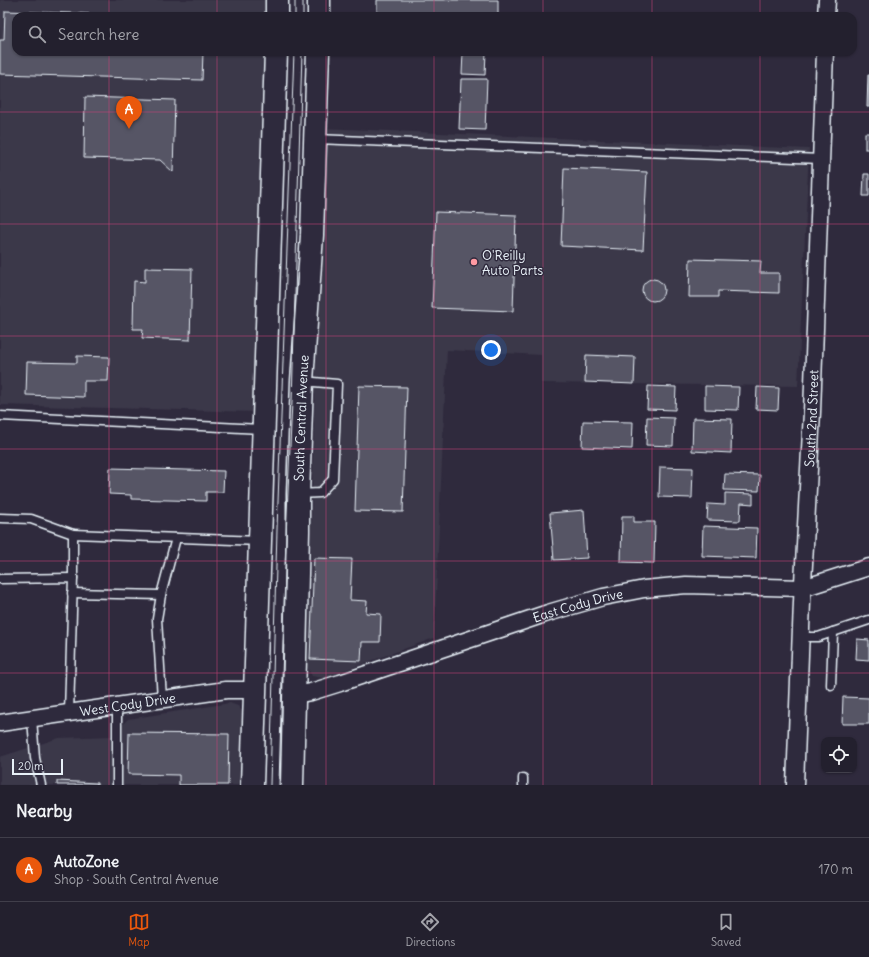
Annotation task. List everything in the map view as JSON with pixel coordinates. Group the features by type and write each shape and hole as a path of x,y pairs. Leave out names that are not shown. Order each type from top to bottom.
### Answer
{"main road":[{"path":"277,0 277,12"},
{"path":"319,0 319,12"},
{"path":"252,785 276,56"},
{"name":"South Central Avenue","path":"292,785 298,494 302,381 312,235 318,56"}],"street":[{"path":"826,12 827,0"},
{"name":"South 2nd Street","path":"795,785 812,412 825,56"},
{"name":"East Cody Drive","path":"295,695 311,692 340,683 548,613 603,597 644,589 686,585 803,588 869,567"},
{"name":"West Cody Drive","path":"0,723 226,690 255,690"}],"lane":[{"path":"314,139 821,159"},
{"path":"298,494 320,493 333,479 337,384 302,381"},
{"path":"0,416 263,429"},
{"path":"0,518 31,519 73,534 260,541"},
{"path":"69,713 73,534"},
{"path":"162,699 157,619 161,595 176,538"},
{"path":"0,579 73,578"},
{"path":"72,593 161,595"},
{"path":"801,637 818,637 869,620"},
{"path":"831,685 833,632"},
{"path":"117,706 117,785"},
{"path":"32,718 35,758 41,785"}],"shaded area":[{"path":"0,0 268,0 268,12 12,12 12,56 266,56 255,412 0,405"},
{"path":"322,128 809,149 798,386 541,383 541,355 447,350 434,638 324,678 312,676 307,668"},
{"path":"230,703 238,706 242,711 244,718 242,785 0,785 0,757 59,738 111,736 128,719"}],"building":[{"path":"377,0 498,0 498,12 377,12"},
{"path":"5,11 37,12 12,12 12,56 203,56 202,80 0,74 0,40 4,40"},
{"path":"463,56 486,56 485,75 462,74"},
{"path":"868,75 869,107 867,107"},
{"path":"461,79 487,79 485,130 459,129"},
{"path":"85,97 175,100 173,172 160,160 84,158"},
{"path":"865,133 869,133 869,149 865,149"},
{"path":"564,168 647,172 643,250 561,246"},
{"path":"864,174 869,174 869,196 863,196"},
{"name":"O'Reilly Auto Parts","path":"436,212 516,215 513,311 432,308"},
{"path":"690,259 761,261 760,273 779,273 779,293 718,291 718,297 689,297"},
{"path":"145,268 192,269 190,340 142,338 143,329 133,329 134,281 145,282"},
{"path":"653,279 661,282 664,290 661,298 653,301 645,298 642,290 645,282"},
{"path":"586,355 635,357 634,384 585,382"},
{"path":"77,356 109,357 108,381 84,381 84,397 26,395 27,362 77,363"},
{"path":"359,386 407,387 403,512 355,511"},
{"path":"648,386 676,387 675,410 647,409"},
{"path":"705,386 739,387 738,410 705,409"},
{"path":"757,387 779,388 778,410 756,409"},
{"path":"647,417 674,418 673,446 646,445"},
{"path":"693,418 732,419 731,453 692,451"},
{"path":"583,421 633,422 632,449 582,447"},
{"path":"660,467 693,468 692,498 659,497"},
{"path":"110,468 224,471 223,492 206,492 206,501 131,499 131,495 109,494"},
{"path":"725,474 760,475 759,491 724,490"},
{"path":"725,493 753,494 753,504 741,503 740,521 707,520 708,504 725,505"},
{"path":"584,510 587,558 554,560 550,513"},
{"path":"622,516 634,516 634,522 655,522 654,563 621,562"},
{"path":"703,526 757,528 756,558 702,556"},
{"path":"314,558 352,559 350,600 367,601 366,613 381,614 380,642 362,642 361,661 310,659"},
{"path":"857,639 869,640 869,660 856,659"},
{"path":"843,697 869,698 869,724 842,724"},
{"path":"129,733 229,734 228,785 179,785 179,775 128,774"},
{"path":"57,781 97,783 97,785 57,785"}],"tram line":[{"path":"295,0 295,12"},
{"path":"303,0 303,12"},
{"path":"270,785 277,530 294,56"},
{"path":"279,785 302,56"}],"place":[{"name":"AutoZone","path":"129,129"},
{"name":"O'Reilly Auto Parts","path":"474,262"}]}
